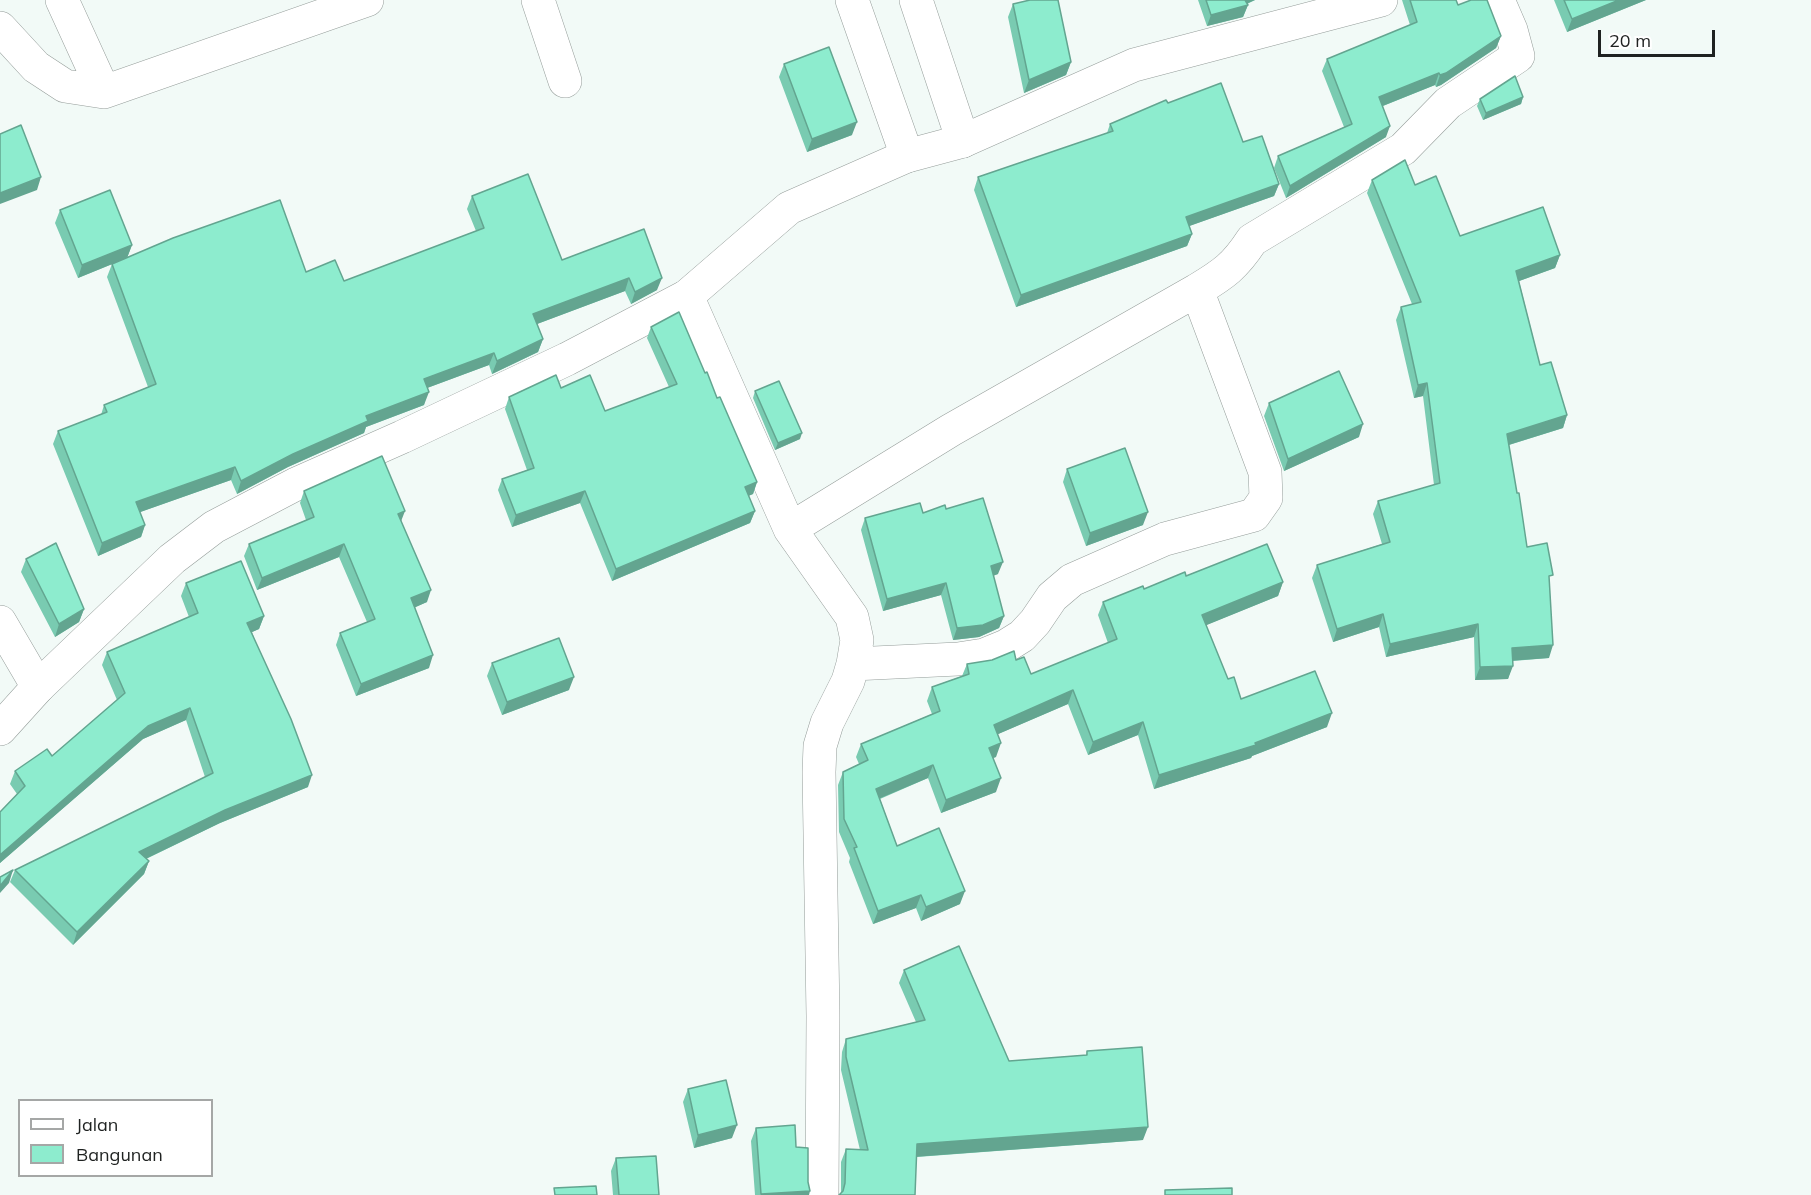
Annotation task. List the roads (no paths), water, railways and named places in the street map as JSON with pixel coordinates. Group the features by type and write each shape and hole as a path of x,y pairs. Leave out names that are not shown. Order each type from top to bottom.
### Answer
{"street":[{"path":"62,0 104,92"},
{"path":"0,28 36,67 65,86 104,92 368,0"},
{"path":"538,0 565,81"},
{"path":"852,0 907,156"},
{"path":"916,0 963,141"},
{"path":"0,729 38,687 172,559 214,527 296,484 567,359 687,296 789,208 907,156 963,141 1134,65 1382,0"},
{"path":"790,529 951,430 1223,275 1240,259 1252,240 1403,149 1448,103 1518,56 1511,30 1498,0"},
{"path":"853,664 958,659 984,655 1022,636 1052,597 1072,580 1165,539 1254,515 1266,498 1264,472 1197,290"},
{"path":"687,296 790,529 852,616 857,640 848,681 827,723 820,746 822,1195"},
{"path":"0,622 38,687"}]}
